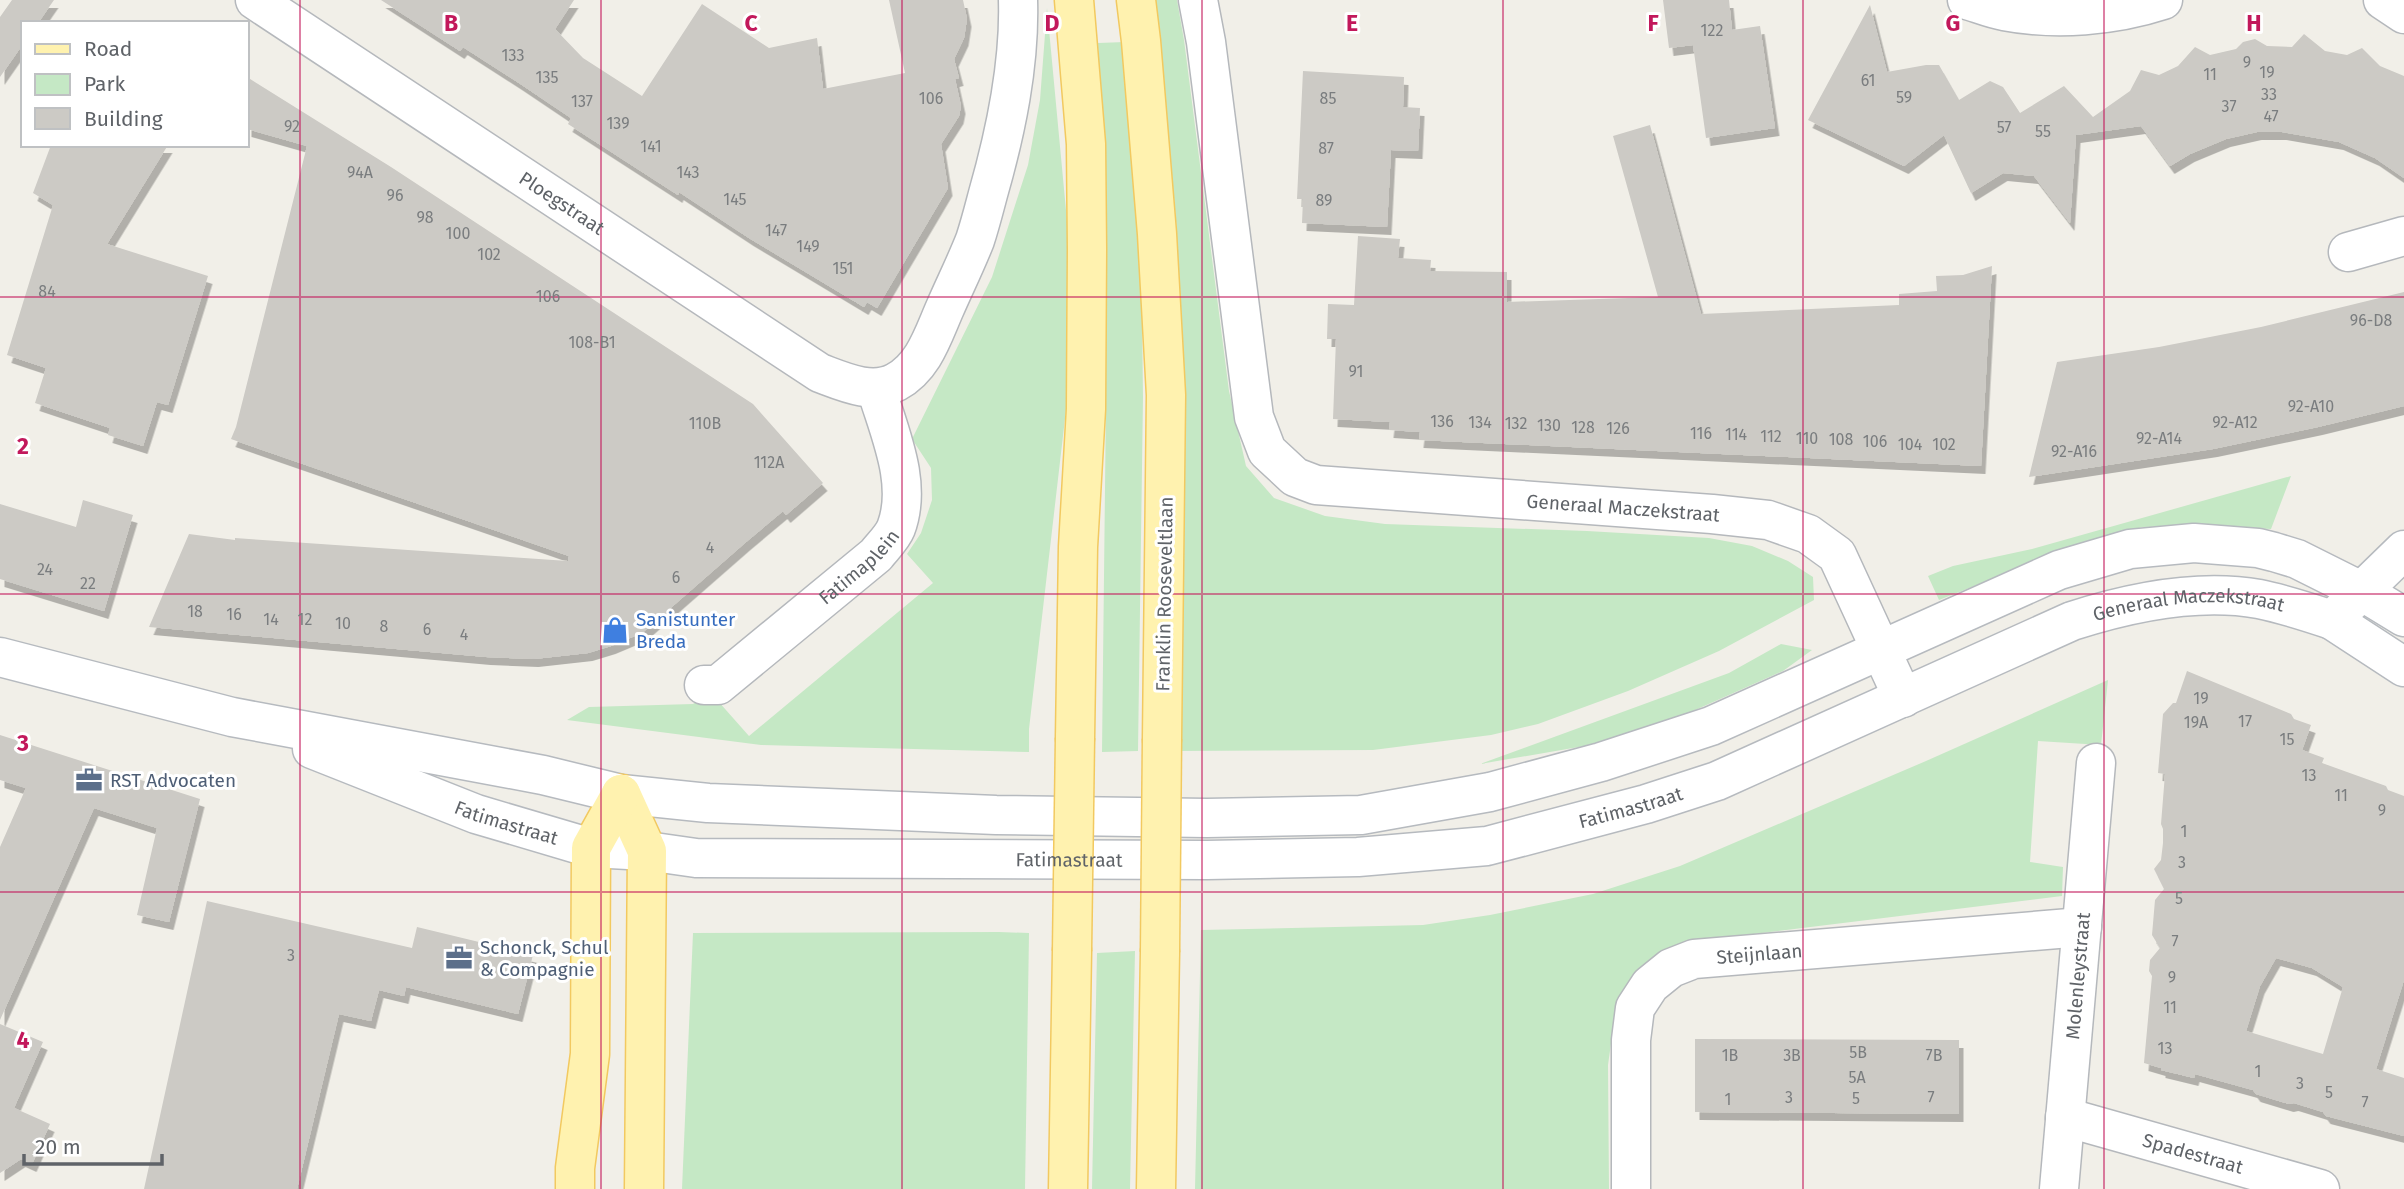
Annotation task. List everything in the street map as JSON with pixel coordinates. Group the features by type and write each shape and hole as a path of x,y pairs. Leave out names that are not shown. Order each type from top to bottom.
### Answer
{"main road":[{"path":"1068,1189 1078,547 1086,408 1087,250 1086,144 1074,0"},
{"name":"Franklin Rooseveltlaan","path":"1136,0 1157,234 1166,396 1156,1189"},
{"path":"575,1189 575,1168 590,1054 591,848 621,794"},
{"path":"621,794 647,851 644,1189"}],"street":[{"name":"Ploegstraat","path":"256,0 820,373 848,384 876,388"},
{"path":"876,388 895,383 914,369 975,239 995,169 1011,96 1018,0"},
{"name":"Generaal Maczekstraat","path":"1198,0 1206,42 1254,416 1266,451 1295,477 1316,485 1768,520 1808,534 1837,555 1903,698 2072,621 2137,603 2197,596 2238,596 2282,604 2332,620 2404,667"},
{"path":"1967,0 2003,11 2041,15 2079,15 2136,9 2163,0"},
{"path":"2383,0 2404,14"},
{"path":"2348,252 2404,236"},
{"name":"Fatimaplein","path":"704,685 718,685 876,555 895,531 902,503 898,465 876,388"},
{"path":"1882,651 2059,570 2130,549 2194,542 2258,548 2297,559 2363,592 2404,617"},
{"path":"2332,620 2404,550"},
{"name":"Fatimastraat","path":"0,657 232,717 542,775 621,794 708,803 996,815 1207,818 1361,815 1490,792 1601,762 1711,726 1882,651"},
{"name":"Fatimastraat","path":"232,717 476,814 591,848 647,851 696,859 1207,860 1358,858 1487,846 1600,817 1717,781 1903,698"},
{"name":"Molenleystraat","path":"2059,1189 2096,763"},
{"name":"Steijnlaan","path":"1631,1189 1631,1040 1635,1007 1650,985 1671,968 1694,959 2082,927"},
{"name":"Spadestraat","path":"2065,1117 2320,1189"}],"green space":[{"path":"1154,0 1177,0 1229,391 1246,466 1274,498 1325,516 1385,524 1709,538 1752,546 1788,561 1813,577 1814,600 1719,651 1628,691 1538,724 1491,735 1373,750 1175,751 1177,232 1160,38"},
{"path":"1047,8 1070,253 1066,410 1029,729 1029,752 761,745 567,720 589,707 693,704 710,692 749,736 933,583 907,554 921,533 932,500 931,468 912,439 992,277 1028,165 1040,100"},
{"path":"1125,42 1141,234 1143,397 1138,751 1102,752 1106,401 1105,245 1098,43"},
{"path":"2291,476 2271,529 2142,527 2037,561 1939,600 1928,576 1953,566 2032,549"},
{"path":"1781,644 1812,650 1783,671 1666,723 1596,744 1480,764 1729,673"},
{"path":"2108,680 2101,745 2038,741 2030,862 2063,867 2062,896 1714,939 1616,1008 1608,1065 1609,1189 1195,1189 1201,930 1423,925 1490,915 1593,894 1680,866"},
{"path":"693,933 1029,933 1025,1189 682,1189"},
{"path":"1135,951 1130,1189 1092,1189 1097,953"}],"building":[{"path":"12,0 54,0 39,21 21,21 21,47 0,77 0,17"},
{"path":"381,0 574,0 555,29 583,58 642,96 702,4 769,48 817,38 823,89 905,73 889,0 963,0 967,19 964,38 954,59 959,78 955,79 961,106 959,116 941,144 948,188 877,308 867,302 864,307 749,238 679,192 678,195 568,124 571,118 519,83 463,47 460,51"},
{"path":"1663,0 1729,0 1732,30 1760,26 1775,128 1706,138 1693,45 1669,48"},
{"path":"1870,5 1887,72 1939,65 1959,100 1990,81 2003,87 2020,113 2064,86 2093,117 2130,91 2141,70 2159,75 2178,66 2195,47 2210,55 2236,49 2243,42 2255,39 2267,46 2292,47 2304,34 2325,51 2347,55 2362,48 2380,66 2404,76 2404,178 2375,158 2339,142 2282,132 2257,132 2226,139 2190,154 2170,166 2141,126 2076,135 2070,223 2034,176 2003,173 1971,193 1944,135 1904,166 1808,120"},
{"path":"1303,71 1404,77 1403,107 1420,108 1418,151 1391,150 1387,227 1302,223 1303,199 1297,199"},
{"path":"248,78 391,167 753,404 823,483 786,515 783,511 642,633 588,653 534,659 486,657 149,627 189,534 235,540 568,561 569,556 231,439 307,146 248,129"},
{"path":"1650,125 1701,314 1899,305 1899,294 1937,291 1936,276 1963,275 1992,266 1981,466 1419,440 1420,432 1389,430 1390,422 1333,419 1336,339 1327,339 1328,304 1354,305 1358,236 1400,239 1398,258 1431,260 1430,271 1507,272 1507,302 1658,297 1613,136"},
{"path":"50,147 167,147 107,244 208,276 168,405 157,402 143,446 108,435 110,428 35,403 46,368 7,355 53,205 33,193"},
{"path":"2404,292 2404,406 2213,449 2029,477 2057,362 2159,347 2261,327"},
{"path":"83,500 133,515 104,611 0,579 0,504 76,527"},
{"path":"2187,671 2311,725 2302,750 2324,758 2322,763 2386,786 2388,790 2404,796 2404,980 2376,1069 2404,1078 2404,1136 2326,1116 2323,1112 2256,1094 2253,1090 2195,1074 2194,1078 2161,1070 2144,1063 2152,976 2149,971 2150,960 2160,948 2152,935 2155,900 2164,889 2154,869 2161,860 2163,843 2161,824 2165,774 2158,773 2163,714 2176,703","holes":["2276,958 2312,968 2343,987 2323,1054 2246,1031 2260,986"]},
{"path":"0,735 200,799 169,922 137,915 157,828 94,808 0,1020 0,847 26,788 0,780"},
{"path":"207,901 412,948 417,927 533,955 518,1014 406,987 404,996 379,990 371,1021 339,1014 297,1189 144,1189"},
{"path":"0,1024 43,1042 14,1108 50,1124 32,1164 21,1159 0,1173"},
{"path":"1695,1039 1959,1040 1959,1114 1695,1112"}],"place":[{"name":"Sanistunter Breda","path":"615,630"},
{"name":"RST Advocaten","path":"89,780"},
{"name":"Schonck, Schul & Compagnie","path":"459,958"}]}
